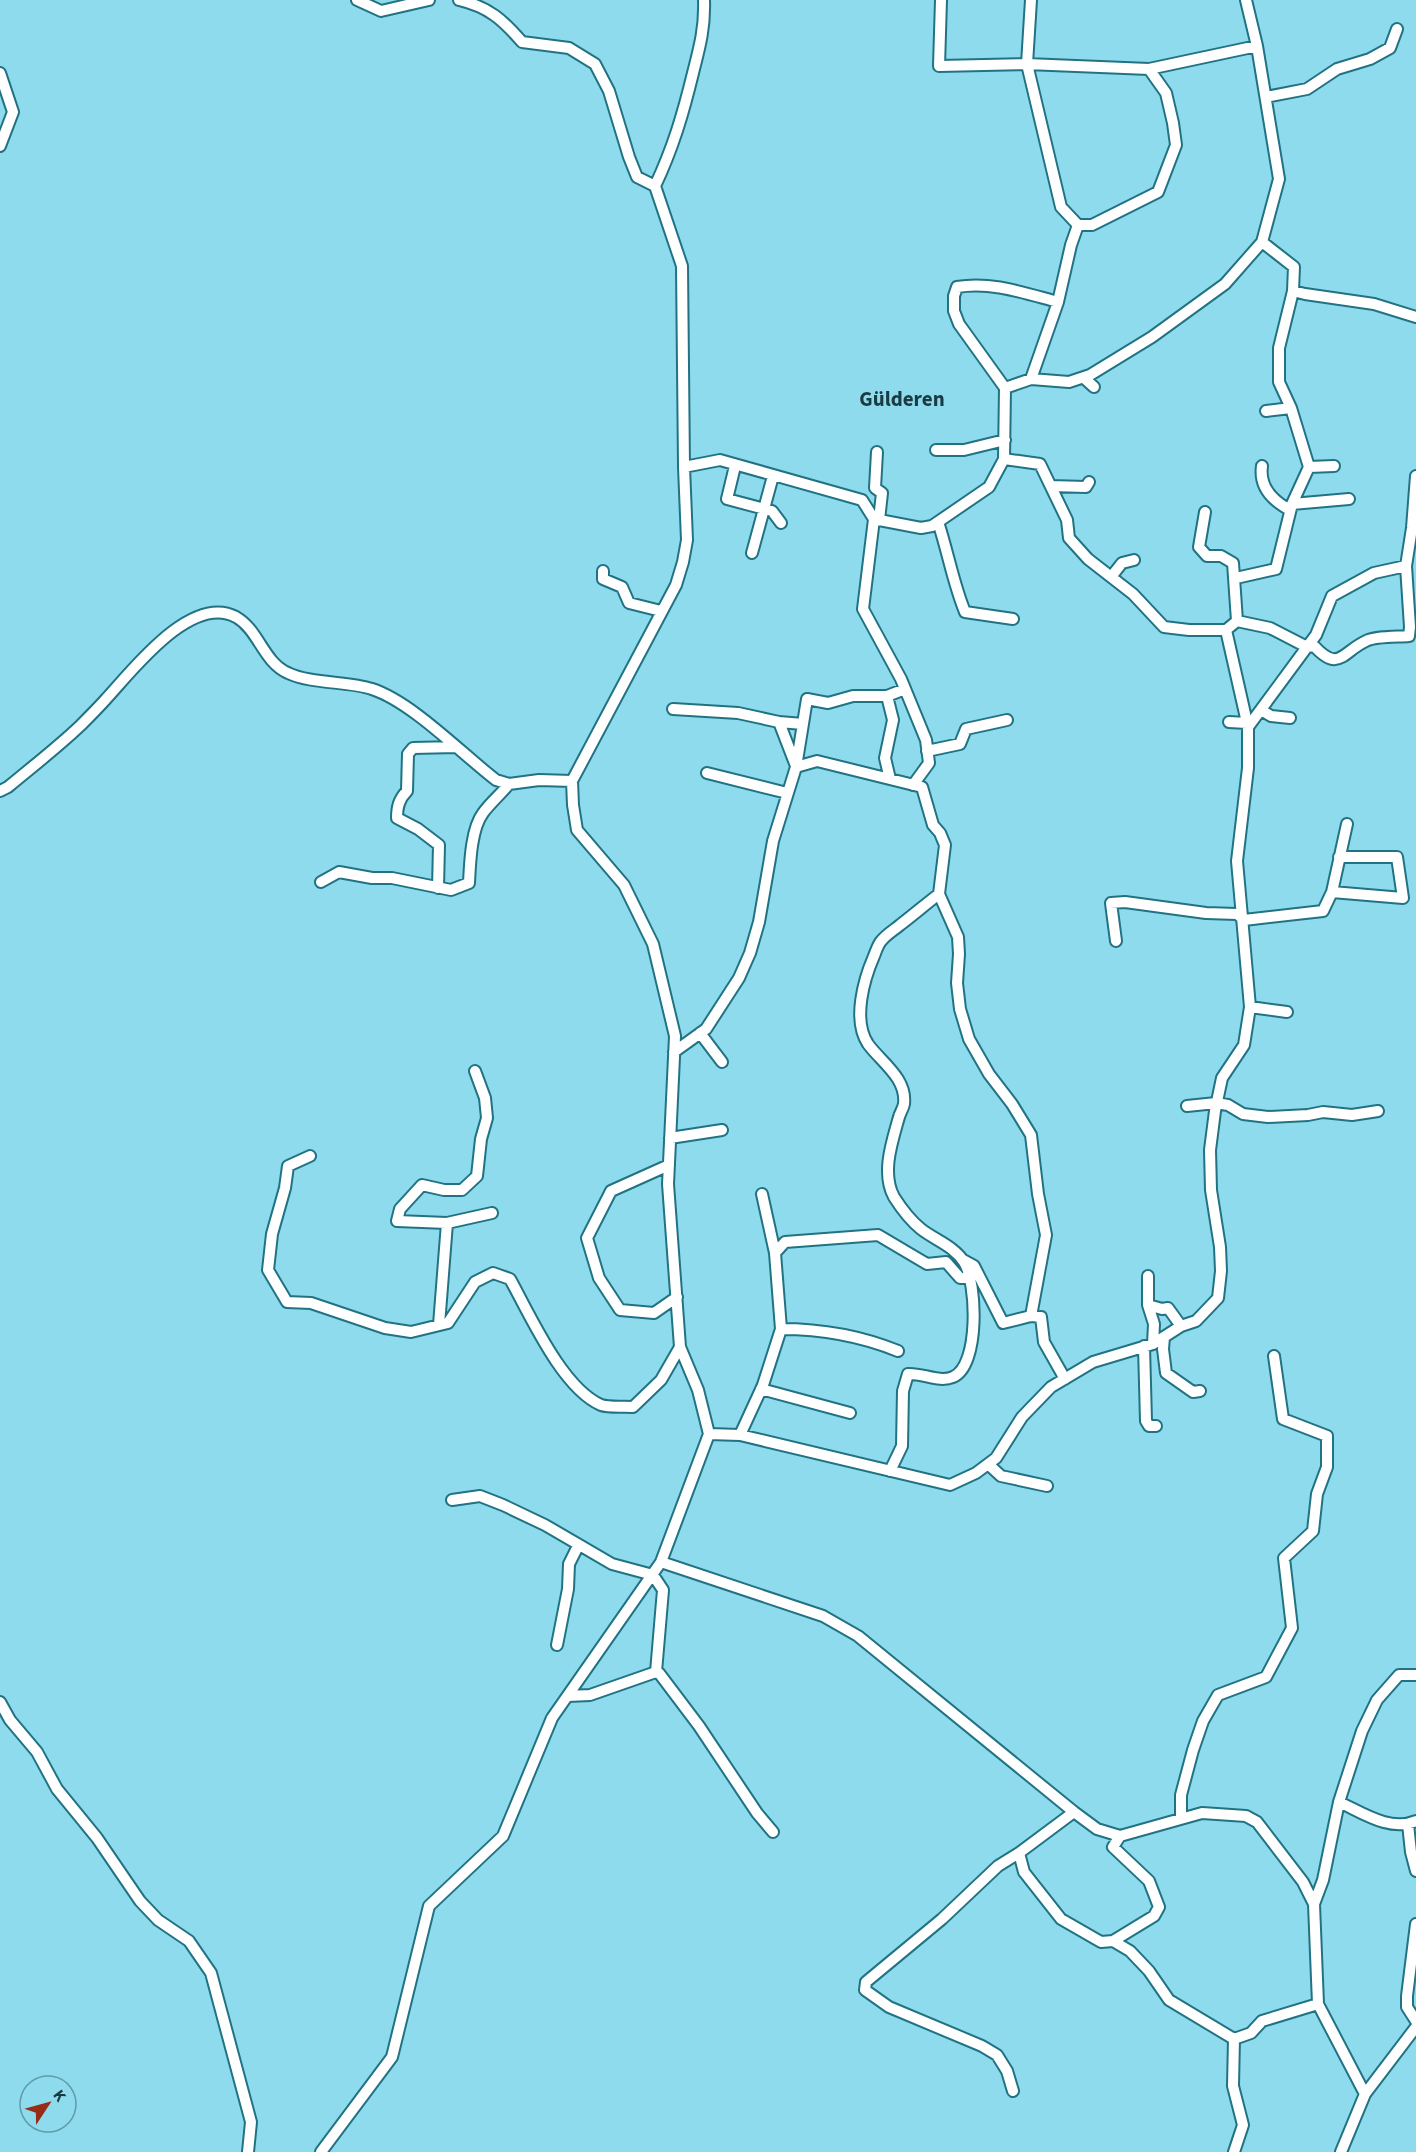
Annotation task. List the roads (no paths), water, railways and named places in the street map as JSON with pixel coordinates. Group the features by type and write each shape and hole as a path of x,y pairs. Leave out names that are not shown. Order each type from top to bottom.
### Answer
{"street":[{"path":"357,0 381,11 429,0"},
{"path":"459,0 481,5 508,26 522,42 569,48 595,64 609,91 628,157 637,177 655,186"},
{"path":"321,2152 392,2057 429,1906 503,1836 552,1718 661,1562 709,1434 698,1390 680,1347 668,1184 675,1036 652,944 624,885 577,830 572,781 676,585 687,540 682,266 655,186 669,157 684,112 705,26 704,0"},
{"path":"941,0 939,66 1027,64 1149,69 1257,46"},
{"path":"1031,0 1027,64 1061,207 1078,225 1092,225 1158,192 1176,145 1166,93 1149,69"},
{"path":"1005,388 1031,379 1069,382 1090,375 1152,337 1225,284 1262,242 1279,179 1257,46 1246,0"},
{"path":"1266,97 1306,89 1337,69 1370,59 1390,48 1397,29"},
{"path":"0,73 13,112 0,146"},
{"path":"1031,379 1058,302 1078,225"},
{"path":"1236,578 1276,569 1291,507 1309,467 1291,408 1278,382 1279,348 1293,291 1294,267 1262,242"},
{"path":"684,467 720,460 862,500 877,519 921,528 932,526 989,487 1004,459 1005,388 959,324 954,311 954,296 957,287 971,284 989,285 1058,302"},
{"path":"1293,291 1374,304 1416,317"},
{"path":"1084,378 1094,387"},
{"path":"1266,411 1291,408"},
{"path":"936,450 964,450 1005,440"},
{"path":"877,452 875,488 882,493 863,609 905,689 926,740 929,763 913,785"},
{"path":"1004,459 1040,464 1067,520 1069,538 1088,559 1133,594 1164,627 1226,630 1238,621 1270,628 1308,646 1314,646 1322,655 1331,660 1339,660 1367,640 1408,636 1410,627 1406,566 1416,476"},
{"path":"735,466 727,499 772,511 781,523"},
{"path":"1262,466 1263,485 1279,504 1291,507 1349,499"},
{"path":"1309,467 1334,466"},
{"path":"752,553 773,476"},
{"path":"1051,486 1086,487 1089,482"},
{"path":"1205,512 1199,547 1207,556 1221,556 1233,563 1238,621"},
{"path":"938,522 948,552 955,587 965,612 1013,619"},
{"path":"1111,577 1122,563 1134,560"},
{"path":"1247,725 1261,710 1316,635 1332,596 1374,573 1406,566"},
{"path":"603,571 603,579 622,587 629,603 661,611"},
{"path":"0,791 8,787 80,726 153,648 189,621 206,613 219,612 236,617 248,628 271,662 288,674 373,689 403,706 496,780 509,784 538,780 572,781"},
{"path":"709,1434 741,1435 950,1485 976,1473 996,1458 1022,1418 1051,1387 1093,1362 1148,1345 1181,1326 1197,1321 1218,1298 1221,1271 1220,1246 1211,1190 1210,1150 1216,1103 1222,1078 1244,1045 1250,1007 1237,861 1248,768 1247,725 1226,630"},
{"path":"674,1052 706,1029 739,978 750,953 759,922 773,841 796,766 807,699 828,703 853,696 887,696 905,689"},
{"path":"887,696 893,720 885,758 890,779"},
{"path":"673,709 738,713 779,722 803,724"},
{"path":"1261,710 1271,716 1290,718"},
{"path":"927,751 960,744 966,729 1007,720"},
{"path":"779,722 796,766"},
{"path":"1229,722 1247,725"},
{"path":"438,888 439,844 397,818 397,812 400,798 407,791 408,754 413,747 456,747"},
{"path":"796,766 817,761 922,787 933,825 940,833 945,845 939,894 958,937 957,983 960,1009 969,1039 989,1074 1012,1104 1031,1135 1038,1194 1046,1235 1031,1316"},
{"path":"707,773 787,793"},
{"path":"321,882 339,872 372,878 392,878 451,890 469,883 475,826 484,812 509,784"},
{"path":"1116,941 1111,903 1125,902 1206,913 1237,914 1244,920 1323,911 1332,892 1347,824"},
{"path":"1332,892 1403,898 1397,857 1339,857"},
{"path":"939,894 881,940 866,974 861,996 863,1035 867,1043 898,1078 902,1088 904,1104 894,1136 888,1174 894,1197 913,1222 974,1266 1003,1323 1031,1316 1041,1317 1044,1342 1065,1379"},
{"path":"1250,1007 1287,1012"},
{"path":"700,1033 722,1062"},
{"path":"475,1071 485,1098 488,1118 481,1139 477,1176 462,1190 444,1190 422,1185 400,1209 397,1221 447,1223 492,1213"},
{"path":"1187,1106 1216,1103 1228,1105 1243,1114 1268,1117 1323,1112 1352,1115 1378,1111"},
{"path":"670,1138 722,1130"},
{"path":"310,1156 288,1166 285,1188 272,1234 268,1270 287,1302 311,1303 385,1328 411,1332 448,1323 475,1282 493,1273 510,1279 556,1361 582,1392 603,1406 633,1407 661,1380 680,1347"},
{"path":"669,1165 611,1191 587,1239 599,1278 620,1310 654,1313 677,1297"},
{"path":"741,1435 761,1389 781,1329 775,1253 762,1194"},
{"path":"439,1325 447,1223"},
{"path":"775,1253 785,1242 878,1235 927,1264 946,1262 960,1278 969,1278"},
{"path":"890,1471 902,1446 903,1390 908,1374 941,1379 952,1378 963,1369 969,1356 973,1338 973,1318 969,1278 963,1260"},
{"path":"1148,1276 1148,1305 1154,1324 1148,1345 1146,1421 1149,1426 1156,1426"},
{"path":"1148,1305 1162,1309 1168,1308 1181,1326"},
{"path":"781,1329 804,1329 858,1337 898,1351"},
{"path":"1164,1337 1166,1373 1193,1392 1200,1391"},
{"path":"1181,1818 1181,1795 1203,1721 1218,1695 1266,1677 1292,1628 1284,1558 1313,1531 1317,1494 1327,1467 1327,1436 1283,1419 1274,1356"},
{"path":"761,1389 850,1413"},
{"path":"988,1464 1001,1476 1047,1486"},
{"path":"452,1500 480,1496 545,1525 612,1564 653,1575 663,1590 656,1672"},
{"path":"557,1645 568,1589 569,1564 578,1546"},
{"path":"661,1562 823,1616 858,1636 1097,1829 1120,1836 1202,1812 1246,1816 1257,1822 1303,1882 1314,1904"},
{"path":"568,1696 590,1695 656,1672"},
{"path":"656,1672 662,1676 699,1726 757,1813 773,1832"},
{"path":"1365,2094 1317,2004 1314,1904 1323,1880 1339,1802 1362,1731 1377,1700 1399,1675 1416,1675"},
{"path":"0,1702 10,1720 38,1752 57,1789 97,1838 141,1901 158,1920 189,1941 211,1973 251,2122 248,2152"},
{"path":"1339,1802 1392,1825 1412,1823 1411,1852 1416,1871"},
{"path":"1013,2091 1007,2072 997,2055 982,2046 889,2007 865,1990 866,1982 942,1919 998,1866 1074,1812"},
{"path":"1019,1853 1023,1872 1061,1918 1101,1942 1113,1941 1154,1916 1159,1907 1149,1881 1113,1847 1120,1836"},
{"path":"1416,1924 1407,1996 1407,2007 1416,2021"},
{"path":"1113,1941 1130,1951 1149,1971 1169,2000 1234,2039"},
{"path":"1234,2039 1251,2033 1262,2021 1317,2004"},
{"path":"1341,2152 1365,2094 1416,2027"},
{"path":"1234,2039 1233,2086 1243,2125 1234,2152"}],"district":[{"name":"Gülderen","path":"902,399"}]}
